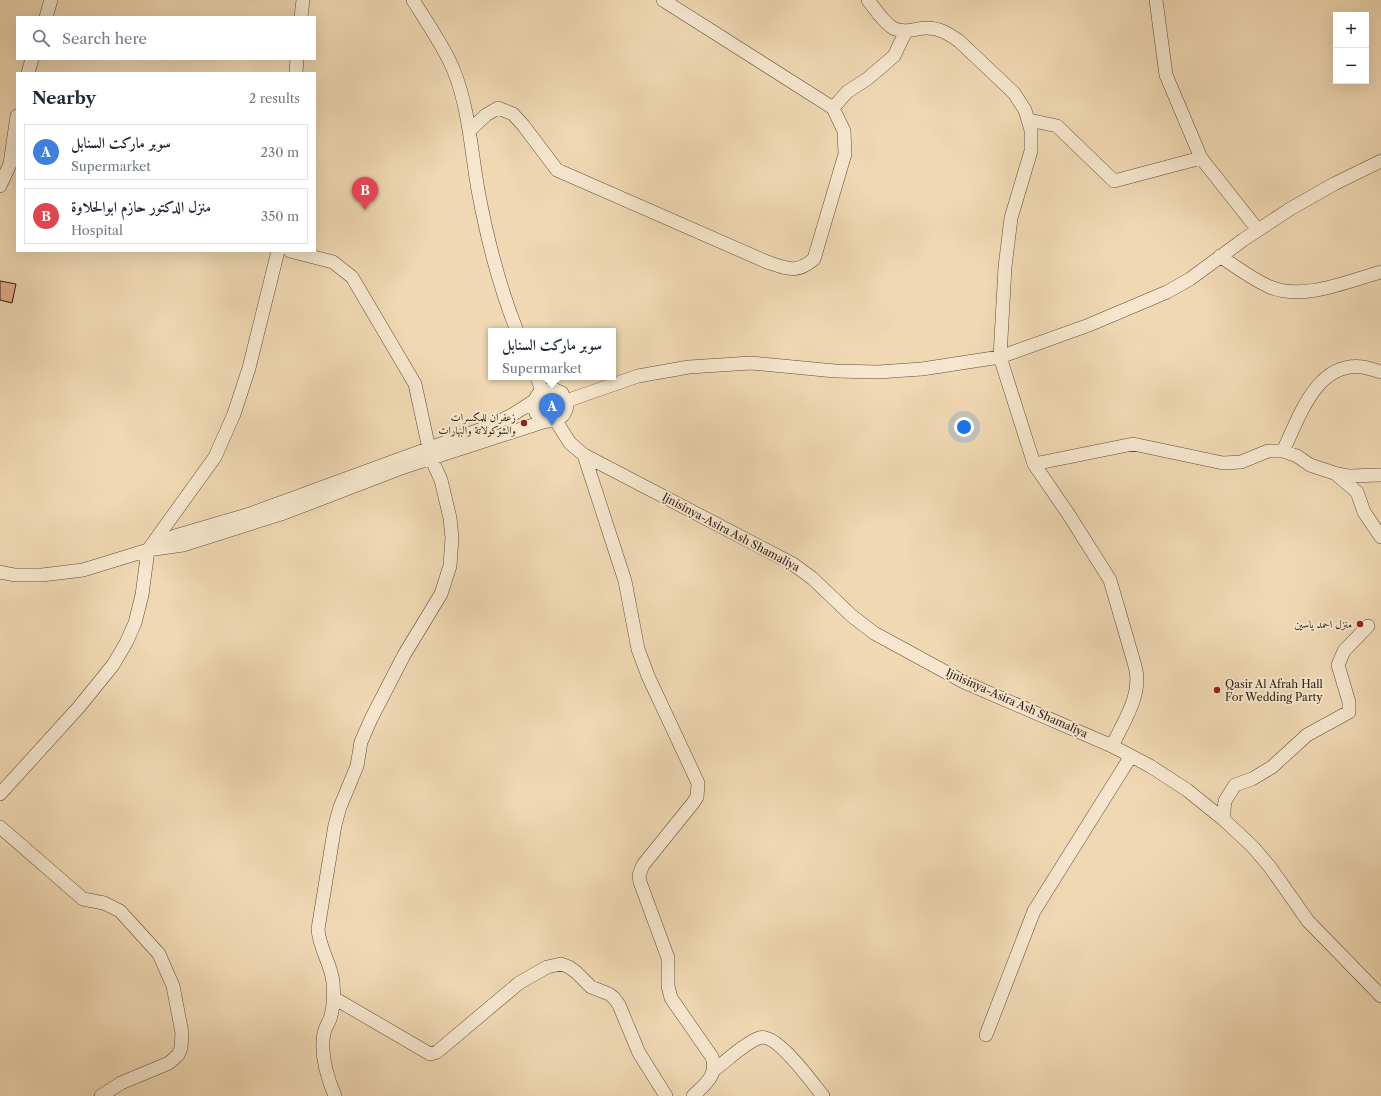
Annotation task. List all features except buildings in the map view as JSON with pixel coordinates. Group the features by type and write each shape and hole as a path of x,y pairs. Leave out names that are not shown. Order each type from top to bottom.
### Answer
{"street":[{"path":"46,16 51,0"},
{"path":"301,16 302,0"},
{"path":"413,0 452,66 461,93 488,239 500,283 516,328"},
{"path":"469,131 486,115 498,108 513,114 557,170 766,262 786,269 799,269 814,259 845,154 844,131 833,108 663,0"},
{"path":"868,0 888,25 894,28 906,31 931,29 951,35 1014,93 1029,120 1032,140 1031,151 1011,218 1005,267 1000,357 1034,464 1069,515 1110,580 1136,670 1137,690 1112,746"},
{"path":"1156,0 1166,75 1201,158 1258,230"},
{"path":"833,108 847,92 867,79 894,56 906,31"},
{"path":"28,72 32,60"},
{"path":"296,72 297,60"},
{"path":"1029,120 1057,126 1114,181 1201,158"},
{"path":"0,186 10,164 16,123"},
{"path":"566,401 638,376 707,365 758,364 842,371 886,372 922,369 1000,357 1089,325 1150,300 1190,279 1258,230 1328,187 1381,161"},
{"path":"0,794 79,707 116,660 135,623 142,595 148,550 215,457 234,414 249,368 278,252"},
{"path":"294,252 333,262 352,277 415,384 430,453 441,480 450,518 452,547 450,566 437,602 404,655 370,719 361,742 359,759 354,774 337,816 318,929 321,946 332,976 334,998 330,1019 324,1033 323,1044 327,1073 335,1096"},
{"path":"1220,256 1259,282 1290,292 1310,291 1381,272"},
{"path":"1283,451 1312,393 1326,376 1345,369 1362,367 1381,372"},
{"path":"536,380 538,396 535,411 538,416 551,421"},
{"path":"0,572 15,575 42,575 83,570 148,550 175,536 250,514 430,453 551,421 564,415 566,401 565,397 558,390 548,389 512,415 430,453"},
{"name":"Ijnisinya-Asira Ash Shamaliya","path":"551,421 570,444 584,455 793,564 824,588 852,616 874,633 964,682 1112,746 1132,756 1181,786 1223,819 1264,860 1314,928 1381,996"},
{"path":"1034,464 1133,444 1224,463 1242,462 1268,451 1283,451 1297,456 1310,465 1334,473 1349,476 1381,475"},
{"path":"584,455 625,581 638,649 648,676 698,783 697,797 643,865 639,875 640,882 668,958 668,986 670,998 712,1057 714,1070"},
{"path":"1334,473 1357,492 1364,512 1381,537"},
{"path":"1223,819 1225,801 1235,785 1252,779 1272,767 1307,735 1349,712 1350,702 1338,665 1344,651 1368,626"},
{"path":"986,1035 1034,912 1132,756"},
{"path":"0,827 83,899 104,903 120,911 159,954 173,986 182,1033 181,1048 178,1055 169,1062 121,1083 101,1096"},
{"path":"334,998 430,1054 437,1052 519,983 554,964 569,967 591,987 609,994 614,998 619,1005 639,1053 666,1096"},
{"path":"693,1096 708,1081 714,1070 760,1037 767,1037 784,1049 823,1096"}],"place":[{"name":"منزل الدكتور حازم ابوالحلاوة","path":"365,210"},
{"name":"زعفران للمكسرات والشوكولاتة والبهارات","path":"524,423"},
{"name":"سوبر ماركت السنابل","path":"552,426"},
{"name":"منزل احمد ياسين","path":"1360,624"},
{"name":"Qasir Al Afrah Hall For Wedding Party","path":"1217,690"}]}
